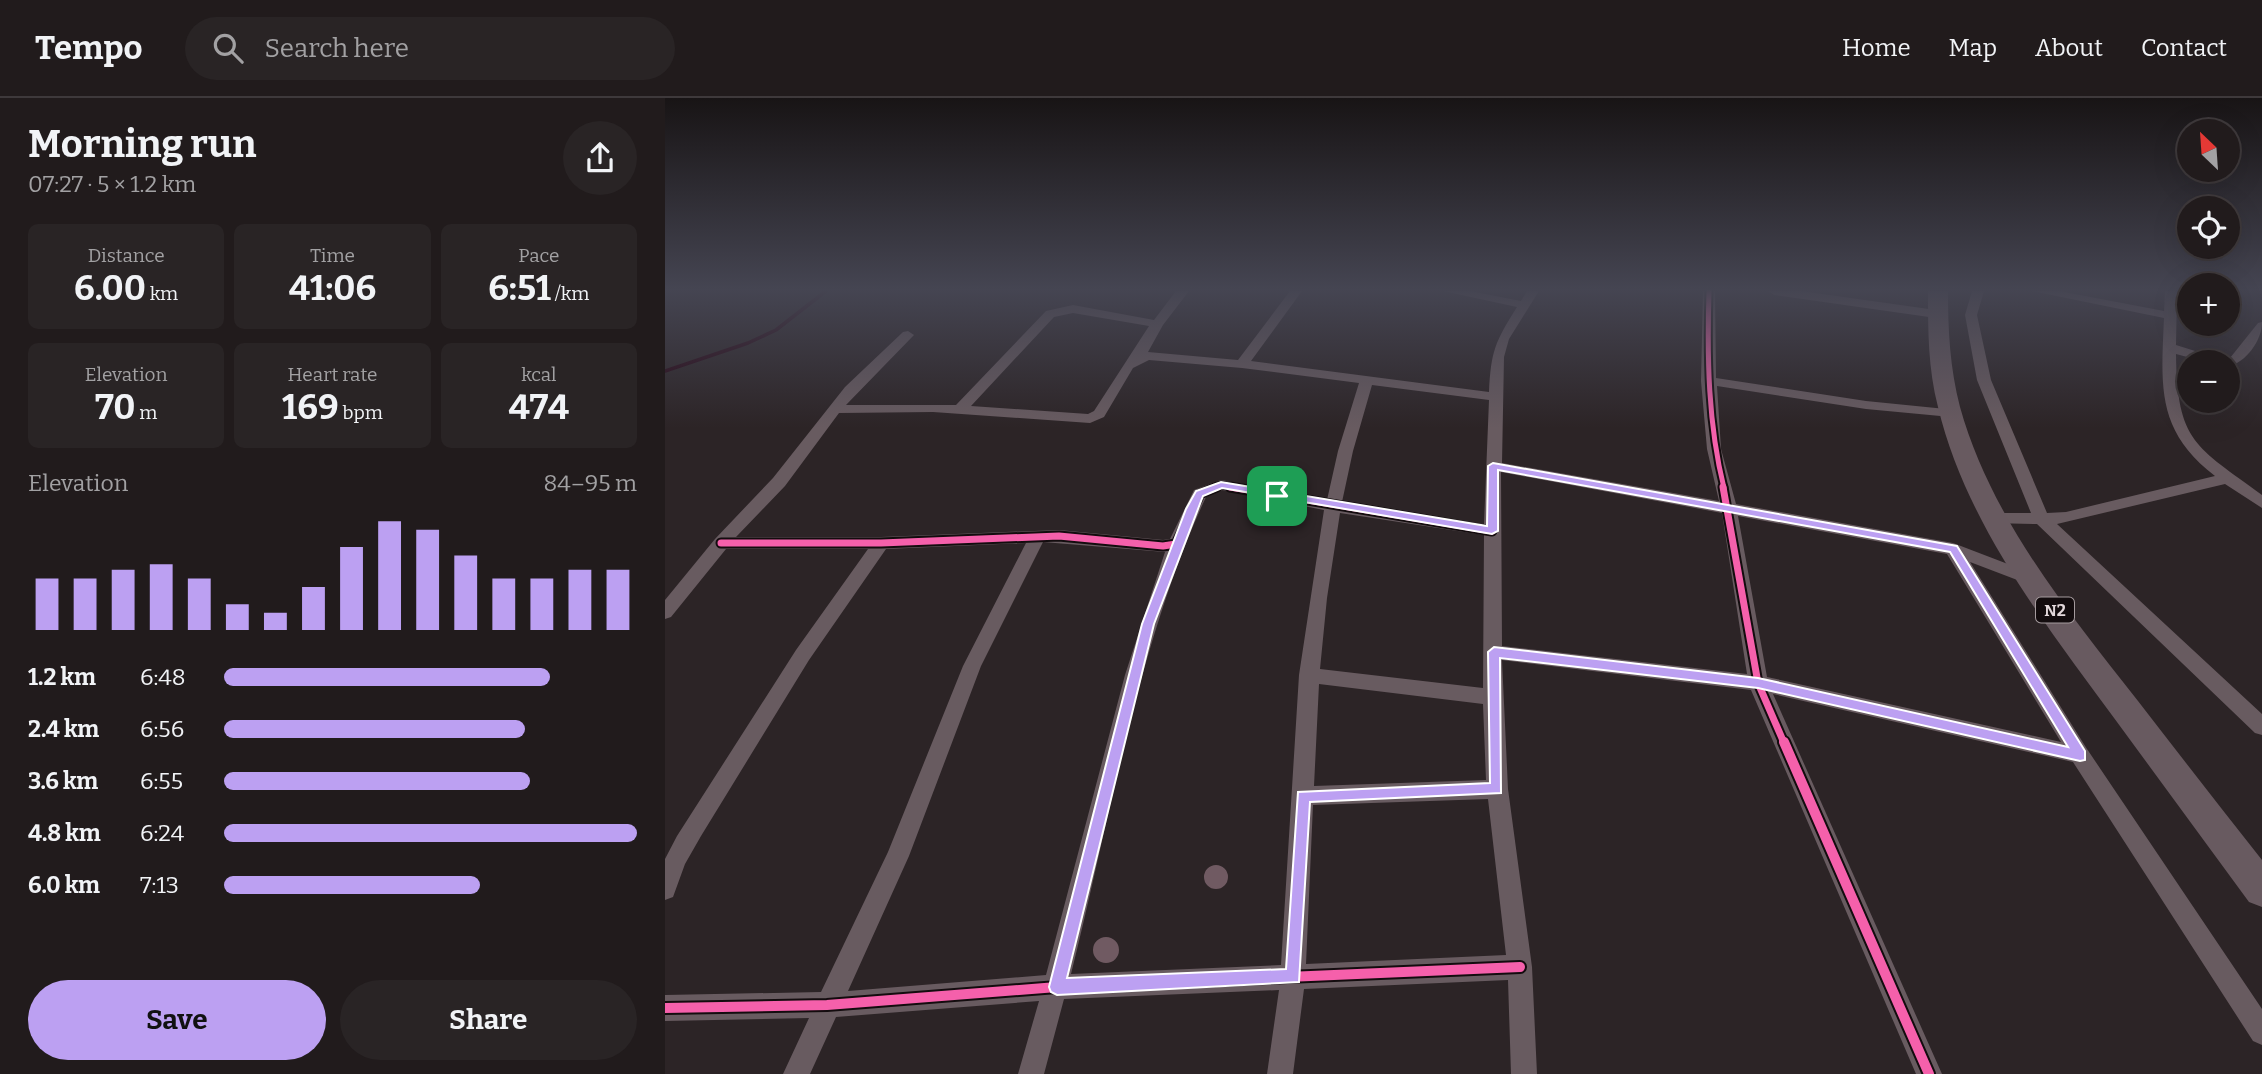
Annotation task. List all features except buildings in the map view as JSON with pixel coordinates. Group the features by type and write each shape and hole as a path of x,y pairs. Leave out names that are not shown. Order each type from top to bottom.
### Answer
{"highway":[{"name":"N2","path":"1939,337 1942,380 1951,413 1995,519 2092,665 2262,889"}],"street":[{"path":"665,612 721,542 779,482 850,390 906,337"},
{"path":"959,411 1029,337"},
{"path":"837,408 959,411 1090,419 1099,414 1128,365 1137,359 1150,337"},
{"path":"1242,364 1262,337"},
{"path":"1504,337 1497,357 1493,466 1493,697 1497,789 1520,967 1524,1074"},
{"path":"1708,337 1708,381 1714,449 1729,509 1758,683 1929,1074"},
{"path":"1975,337 1984,380 2042,519 2262,727"},
{"path":"2169,337 2176,414 2187,442 2262,503"},
{"path":"2240,355 2256,337"},
{"path":"2168,347 2178,350"},
{"path":"1137,359 1169,356 1496,397"},
{"path":"1280,1074 1293,977 1309,674 1341,460 1367,379"},
{"path":"1708,381 1866,405 1951,413"},
{"path":"1493,466 1953,549 2034,580"},
{"path":"1995,519 2042,519 2087,514 2229,478"},
{"path":"1031,1074 1057,987 1145,637 1176,544 1200,494 1221,485 1332,506 1492,531"},
{"path":"721,542 881,543 1059,536 1163,546 1176,544"},
{"path":"796,1074 898,856 972,667 1037,538"},
{"path":"665,889 674,863 691,833 792,670 881,543"},
{"path":"1953,549 2080,755 2262,1031"},
{"path":"1494,652 1758,683 2080,755"},
{"path":"1309,674 1493,697"},
{"path":"1303,796 1497,789"},
{"path":"665,1008 827,1006 1057,987 1520,967"}],"waterway":[{"path":"665,371 762,337"}],"cycle path":[{"path":"1707,337 1714,449 1729,509 1758,683 1929,1074"},
{"path":"721,543 881,543 1059,536 1163,546 1176,544 1200,494 1221,485 1332,506 1492,531"},
{"path":"665,1008 827,1005 1057,987 1520,967"}],"route":[{"path":"1493,466 1953,549 2080,755 1758,683 1494,652 1497,789 1303,796 1293,977 1057,987 1148,624 1191,509 1200,494 1221,485 1277,496 1492,531 1493,466"}]}
